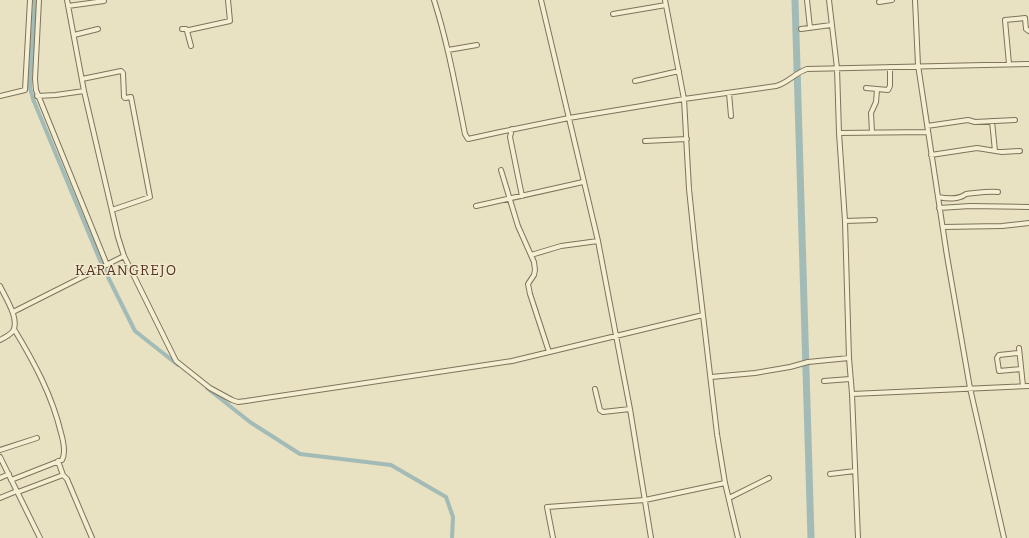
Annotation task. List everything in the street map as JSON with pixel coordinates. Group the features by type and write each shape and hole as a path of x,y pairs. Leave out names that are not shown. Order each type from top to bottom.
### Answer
{"street":[{"path":"0,96 25,90 30,0"},
{"path":"39,0 35,80 37,96 106,265"},
{"path":"68,0 84,91 124,256 176,361 210,388 238,402 512,361 703,315"},
{"path":"182,29 188,30 230,21 228,0"},
{"path":"434,0 448,50 467,139 569,118 684,99 776,86 786,83 800,72 807,69 918,65 1029,64"},
{"path":"541,0 598,241 617,336 652,538"},
{"path":"807,0 810,28"},
{"path":"829,0 837,68 858,538"},
{"path":"879,2 892,0"},
{"path":"915,0 918,65 939,208 970,388 1004,538"},
{"path":"68,6 104,1"},
{"path":"613,14 665,2 684,99 689,190 717,434 725,483 738,538"},
{"path":"1009,64 1005,20 1024,18 1026,29 1029,31"},
{"path":"801,29 831,25"},
{"path":"74,35 98,29"},
{"path":"188,30 191,46"},
{"path":"448,50 477,45"},
{"path":"866,88 885,90 889,88 890,67"},
{"path":"82,79 121,71 124,97 131,97 150,197 112,210"},
{"path":"635,81 679,71"},
{"path":"872,132 871,112 876,102 877,90"},
{"path":"37,96 84,91"},
{"path":"729,93 731,116"},
{"path":"927,126 968,120 975,122 1016,120"},
{"path":"992,120 995,151"},
{"path":"512,130 510,137 522,196"},
{"path":"839,133 928,132"},
{"path":"645,141 687,139"},
{"path":"931,154 973,149 1006,152 1020,151"},
{"path":"501,170 518,226 531,255 535,270 534,275 528,284 549,352"},
{"path":"476,206 583,182"},
{"path":"938,198 956,198 962,197 966,194 989,191 998,192"},
{"path":"939,208 970,206 1029,207"},
{"path":"845,221 874,220"},
{"path":"943,227 1002,226 1029,223"},
{"path":"531,255 561,246 598,241"},
{"path":"13,312 124,256"},
{"path":"0,286 13,312 14,329 48,390 57,415 63,442 64,456 62,460 11,480"},
{"path":"0,340 10,334 14,329"},
{"path":"1021,369 999,371 997,358 999,355 1019,350 1023,386"},
{"path":"711,377 756,373 808,362 849,358"},
{"path":"824,381 850,379"},
{"path":"852,394 1029,386"},
{"path":"595,389 600,410 603,412 630,409"},
{"path":"0,450 37,438"},
{"path":"0,457 40,538"},
{"path":"58,461 92,538"},
{"path":"830,474 855,471"},
{"path":"0,478 9,474"},
{"path":"0,498 63,475"},
{"path":"729,498 769,478"},
{"path":"553,538 547,507 645,500 725,483"}],"waterway":[{"path":"35,0 30,81 33,99 102,265 135,331 178,365"},
{"path":"795,0 811,538"},
{"path":"207,388 250,422 300,454 391,465 446,497 453,517 452,538"}],"district":[{"name":"KARANGREJO","path":"126,270"}]}
